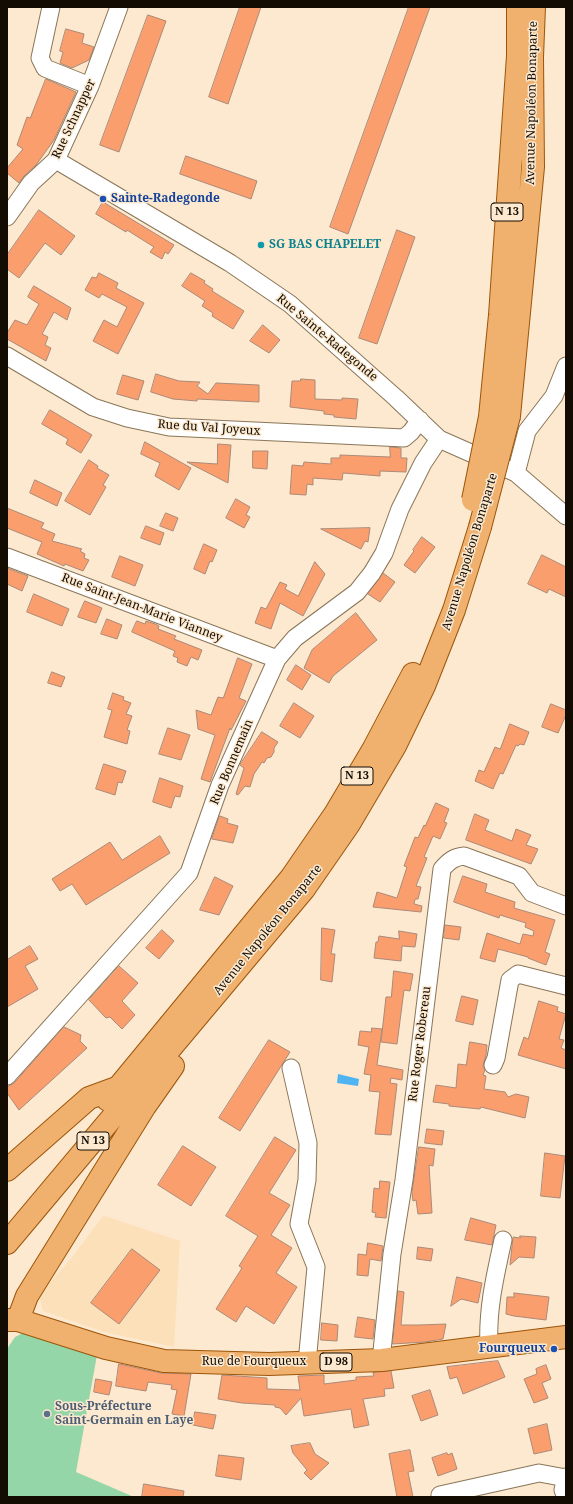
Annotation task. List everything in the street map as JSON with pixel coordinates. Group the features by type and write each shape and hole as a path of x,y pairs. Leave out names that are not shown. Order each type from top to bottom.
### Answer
{"main road":[{"name":"Avenue Napoléon Bonaparte","path":"500,417 500,315 518,56 518,7"},
{"name":"Avenue Napoléon Bonaparte","path":"7,1243 180,1039 304,889 353,818 395,746 424,686 454,610 500,417 533,167 532,57 534,7"},
{"name":"Avenue Napoléon Bonaparte","path":"7,1222 291,878 335,814 374,748 433,637 475,520"},
{"path":"11,1317 27,1296 145,1106 182,1053 180,1039"},
{"path":"7,1170 89,1098 119,1087"},
{"name":"Rue de Fourqueux","path":"11,1317 106,1348 164,1361 269,1364 382,1360 566,1337"}],"street":[{"path":"51,7 40,58 45,68 90,86"},
{"name":"Rue Schnapper","path":"7,217 31,183 56,160 90,86 119,7"},
{"name":"Rue Sainte-Radegonde","path":"56,160 230,263 290,304 396,398 439,439 516,473 566,516"},
{"name":"Rue du Val Joyeux","path":"7,356 93,407 128,418 169,427 404,438 411,432 420,420"},
{"path":"516,473 527,431 554,396 566,366"},
{"name":"Rue Bonnemain","path":"7,1076 189,873 220,785 277,659 296,638 357,592 372,573 384,553 400,509 423,463 439,439"},
{"name":"Rue Saint-Jean-Marie Vianney","path":"7,557 277,659"},
{"name":"Rue Roger Robereau","path":"382,1360 392,1254 404,1180 442,869 449,861 457,857 464,856 519,876 532,893 566,906"},
{"path":"493,1065 496,1058 510,980 518,974 566,986"},
{"path":"291,1068 308,1143 307,1180 299,1224 316,1267 307,1363"},
{"path":"489,1347 488,1330 492,1293 503,1240"},
{"path":"440,1495 539,1473 566,1478 563,1490 566,1497"}],"shaded area":[{"path":"105,1216 180,1241 174,1347 104,1332 43,1311 39,1295 74,1255 102,1217"}],"green space":[{"name":"Sous-Préfecture Saint-Germain en Laye","path":"29,1330 97,1355 76,1472 134,1497 7,1497 7,1349 15,1337"}],"water":[{"path":"338,1074 359,1079 358,1086 337,1083"}],"building":[{"path":"240,7 261,7 228,104 209,97"},
{"path":"409,7 430,7 348,234 330,227"},
{"path":"148,15 166,21 119,152 100,145"},
{"path":"66,29 84,34 82,43 94,47 89,60 72,68 60,63 63,52 60,51"},
{"path":"46,79 76,92 54,140 36,165 19,183 7,173 7,168 23,149 17,145 27,117 30,118"},
{"path":"186,156 257,181 251,199 180,174"},
{"path":"103,202 174,245 168,254 165,252 162,259 150,252 154,247 127,230 126,232 96,214"},
{"path":"39,210 75,236 61,255 45,243 19,278 7,269 7,255"},
{"path":"397,230 415,237 377,344 359,338"},
{"path":"99,273 118,283 116,288 144,303 118,354 93,341 104,320 117,327 127,307 102,294 99,298 85,290 92,277 96,278"},
{"path":"191,273 205,281 204,283 213,289 212,291 244,311 233,329 212,316 213,313 202,306 205,301 182,286"},
{"path":"34,286 71,308 67,320 54,312 42,334 48,337 45,345 51,348 46,361 7,339 7,333 15,320 27,325 39,304 28,297"},
{"path":"263,325 280,340 269,353 250,341"},
{"path":"156,374 179,381 200,382 197,386 208,394 216,383 259,385 259,402 173,399 151,392"},
{"path":"123,375 144,381 138,400 117,394"},
{"path":"301,379 315,380 315,399 358,399 356,419 334,417 334,415 324,414 324,411 290,407 292,381 300,381"},
{"path":"50,410 92,435 81,453 66,444 68,439 42,424"},
{"path":"145,442 191,468 179,490 155,476 160,463 141,454"},
{"path":"218,444 231,445 228,483 187,462 217,464"},
{"path":"390,447 401,448 401,458 407,458 406,472 380,471 380,476 343,473 342,480 313,478 313,485 307,484 306,495 290,494 292,465 303,466 304,462 331,464 331,458 340,458 340,455 390,457"},
{"path":"253,451 268,451 267,469 253,468"},
{"path":"89,460 98,466 97,468 109,475 103,485 106,487 90,515 65,501"},
{"path":"35,480 62,493 57,506 30,493"},
{"path":"236,499 250,507 246,515 250,517 244,528 226,518"},
{"path":"7,508 44,523 41,528 55,534 52,541 82,549 80,551 85,554 84,558 89,560 83,571 65,564 64,566 37,554 42,542 7,528"},
{"path":"166,513 178,518 173,531 160,526"},
{"path":"146,526 164,533 160,545 141,538"},
{"path":"370,528 368,542 365,541 361,549 321,529"},
{"path":"422,537 435,547 415,573 404,565"},
{"path":"204,544 217,550 212,562 210,561 205,574 194,569"},
{"path":"542,555 566,567 566,597 549,589 547,593 528,584"},
{"path":"120,556 143,565 135,586 112,577"},
{"path":"315,562 325,574 303,616 280,603 271,629 255,623 261,607 266,609 280,582 287,585 285,589 298,596"},
{"path":"7,568 28,576 22,591 7,584"},
{"path":"383,573 395,582 380,602 368,594"},
{"path":"34,594 69,609 62,626 27,612"},
{"path":"85,601 102,608 96,623 78,617"},
{"path":"356,613 377,640 333,676 329,683 304,668 312,650"},
{"path":"107,619 122,625 117,639 101,634"},
{"path":"137,621 145,624 146,621 155,624 159,626 158,629 176,636 174,639 202,650 198,660 191,657 187,666 177,662 178,658 173,656 175,651 132,632"},
{"path":"238,658 252,664 239,698 246,701 231,730 230,728 210,782 201,779 215,735 198,729 196,710 211,715 218,697 223,698"},
{"path":"296,665 311,675 302,690 287,680"},
{"path":"52,672 65,677 61,687 48,683"},
{"path":"113,693 124,697 123,700 131,703 126,714 132,716 127,730 130,731 127,744 104,737 112,710 108,709"},
{"path":"294,703 314,716 300,738 280,726"},
{"path":"551,704 566,710 566,715 558,733 542,727"},
{"path":"510,724 529,732 524,745 516,745 503,774 500,773 493,789 475,781 479,770 484,772 495,747 500,749"},
{"path":"168,728 190,735 181,760 159,754"},
{"path":"262,732 278,742 271,757 267,758 264,763 262,762 254,774 250,787 245,786 238,795 236,794 244,768 240,765"},
{"path":"104,764 126,771 122,783 118,782 115,795 96,789"},
{"path":"160,778 183,786 180,797 175,796 171,808 153,802"},
{"path":"436,803 449,809 444,822 447,823 440,839 433,836 424,857 427,858 416,886 421,887 418,899 415,899 414,904 422,906 421,912 373,907 377,892 397,898 407,867 404,866 415,837 418,838"},
{"path":"475,814 489,820 485,830 512,841 516,829 531,835 526,845 538,849 531,864 466,840"},
{"path":"220,816 228,819 227,823 238,826 233,843 212,839"},
{"path":"160,836 170,853 86,905 72,884 60,891 52,879 110,842 122,860"},
{"path":"463,876 487,884 485,892 515,902 514,908 555,920 545,952 550,954 546,965 528,957 498,949 495,962 480,958 487,933 520,944 523,934 533,936 534,931 525,927 526,923 500,915 499,918 454,902"},
{"path":"215,877 233,886 219,915 200,910"},
{"path":"445,925 461,927 459,940 444,938"},
{"path":"322,928 335,930 331,954 335,954 332,982 321,980"},
{"path":"162,930 174,941 159,959 146,948"},
{"path":"399,931 417,934 415,947 402,946 401,961 374,958 376,942 378,942 379,936 399,939"},
{"path":"30,946 38,959 25,966 38,989 7,1007 7,960"},
{"path":"119,966 138,983 122,1001 135,1015 122,1029 110,1017 106,1018 89,1000"},
{"path":"394,971 413,974 410,991 404,990 397,1044 381,1042 386,997 391,997"},
{"path":"462,996 478,1000 473,1025 456,1021"},
{"path":"539,1001 558,1007 557,1011 566,1014 559,1039 564,1040 561,1048 566,1050 566,1069 518,1055 524,1037 528,1039"},
{"path":"64,1027 81,1035 80,1041 87,1048 19,1110 7,1093 7,1087 14,1083"},
{"path":"372,1028 382,1029 377,1065 403,1070 402,1080 391,1078 390,1083 397,1084 391,1135 375,1134 380,1092 369,1091 371,1075 364,1074 369,1047 358,1045 360,1031 371,1032"},
{"path":"269,1040 290,1052 240,1131 219,1118"},
{"path":"470,1042 487,1045 483,1066 485,1070 483,1075 486,1076 484,1089 505,1092 508,1097 516,1094 529,1097 525,1118 481,1107 480,1109 449,1106 449,1104 433,1102 436,1085 456,1088 458,1064 466,1065"},
{"path":"427,1129 444,1131 442,1145 425,1143"},
{"path":"275,1137 296,1150 269,1193 290,1205 271,1235 292,1248 276,1273 297,1287 274,1324 246,1306 236,1322 216,1309 242,1268 239,1266 258,1236 226,1216"},
{"path":"183,1146 216,1167 191,1206 158,1185"},
{"path":"419,1147 435,1149 433,1166 429,1165 432,1213 418,1214 416,1200 413,1201 412,1193"},
{"path":"545,1153 565,1156 560,1198 541,1196"},
{"path":"380,1181 390,1182 386,1218 375,1217 376,1213 372,1212 374,1188 379,1189"},
{"path":"471,1218 496,1225 492,1245 465,1240"},
{"path":"520,1236 536,1237 534,1258 519,1257 510,1265 513,1237 520,1238"},
{"path":"368,1243 383,1246 381,1261 370,1259 368,1276 357,1275 358,1254 366,1255"},
{"path":"418,1247 433,1249 431,1261 417,1259"},
{"path":"132,1249 160,1270 119,1324 91,1303"},
{"path":"457,1277 482,1283 478,1303 461,1299 451,1306"},
{"path":"398,1291 404,1292 401,1325 446,1324 443,1339 393,1344"},
{"path":"514,1293 549,1297 546,1320 506,1314 507,1297 514,1297"},
{"path":"358,1317 375,1320 373,1339 355,1337"},
{"path":"322,1323 338,1325 337,1341 321,1340"},
{"path":"498,1361 505,1377 463,1394 457,1377 450,1379 447,1367"},
{"path":"119,1364 161,1373 191,1374 184,1416 172,1414 177,1390 171,1389 172,1385 148,1382 146,1391 116,1386"},
{"path":"546,1365 551,1379 542,1383 548,1398 534,1403 524,1379 537,1374 536,1369"},
{"path":"391,1371 394,1388 384,1389 385,1396 363,1399 369,1425 354,1428 351,1409 304,1416 301,1398 286,1415 280,1408 275,1407 275,1405 242,1403 218,1399 222,1375 267,1378 267,1389 300,1390 298,1376 324,1375 324,1384 356,1380 356,1377 374,1376 373,1373"},
{"path":"96,1379 112,1382 109,1395 94,1392"},
{"path":"430,1390 438,1415 421,1421 412,1396"},
{"path":"195,1412 216,1415 213,1429 193,1425"},
{"path":"547,1424 552,1450 534,1454 528,1429"},
{"path":"310,1443 315,1454 329,1463 311,1480 304,1473 307,1470 293,1453 291,1446"},
{"path":"410,1450 414,1471 408,1472 413,1497 397,1497 389,1454"},
{"path":"447,1453 448,1455 452,1453 457,1469 438,1476 432,1458"},
{"path":"219,1455 244,1458 241,1480 216,1476"},
{"path":"144,1484 184,1491 183,1497 142,1497"}],"place":[{"name":"Sainte-Radegonde","path":"103,199"},
{"name":"SG BAS CHAPELET","path":"261,245"},
{"name":"Fourqueux","path":"554,1349"},
{"name":"Sous-Préfecture Saint-Germain en Laye","path":"47,1414"}]}
